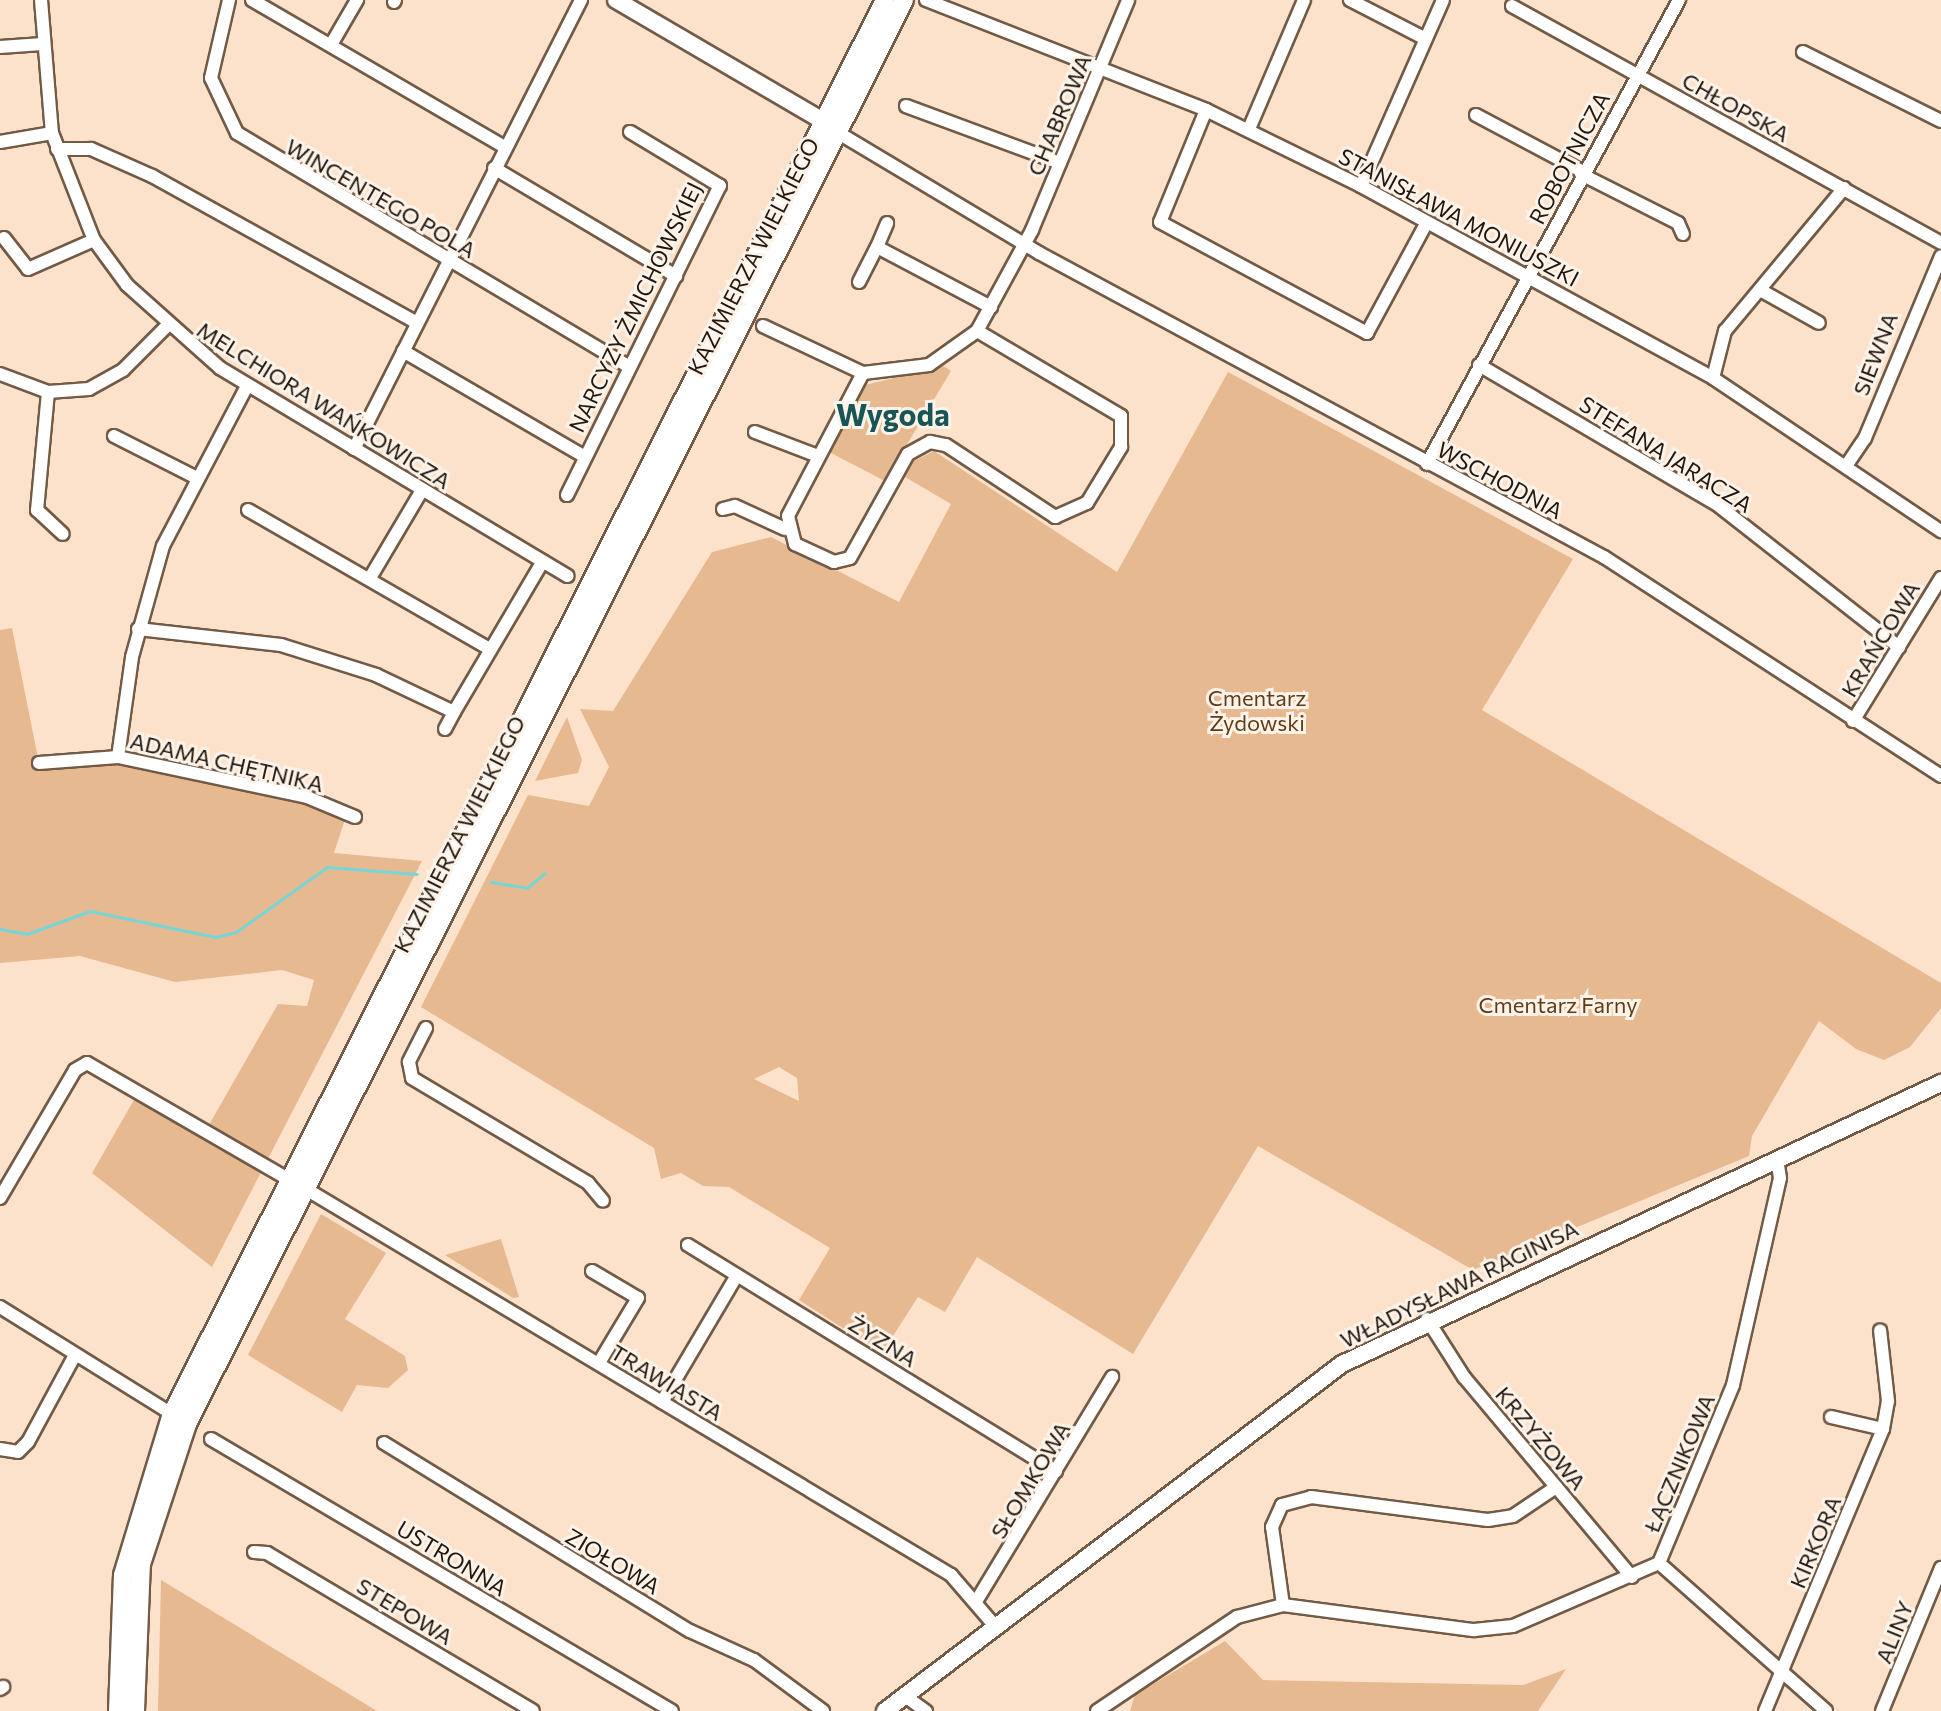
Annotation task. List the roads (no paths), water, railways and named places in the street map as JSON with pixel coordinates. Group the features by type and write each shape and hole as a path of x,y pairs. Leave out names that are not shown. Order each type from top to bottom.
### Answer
{"main road":[{"name":"KAZIMIERZA WIELKIEGO","path":"135,1711 134,1617 155,1505 187,1424 298,1184 508,770 885,0"},
{"name":"KAZIMIERZA WIELKIEGO","path":"508,770 782,253 844,130 904,0"},
{"path":"765,244 782,253"},
{"name":"KAZIMIERZA WIELKIEGO","path":"118,1711 123,1575 172,1414 298,1184"}],"street":[{"name":"MELCHIORA WAŃKOWICZA","path":"41,0 39,44 57,149 94,240 166,327 247,386 568,576"},
{"name":"WINCENTEGO POLA","path":"229,0 211,78 237,133 446,262 630,367"},
{"path":"252,0 332,43 505,147"},
{"path":"332,43 357,0"},
{"path":"354,449 581,0"},
{"path":"616,0 825,125 844,130"},
{"name":"STANISŁAWA MONIUSZKI","path":"926,0 1206,110 1361,186 1713,378 1941,531"},
{"name":"CHABROWA","path":"977,331 1024,244 1128,0"},
{"path":"1249,129 1304,0"},
{"path":"1350,0 1426,39"},
{"path":"1361,186 1443,0"},
{"name":"ROBOTNICZA","path":"1427,464 1582,173 1679,0"},
{"name":"CHŁOPSKA","path":"1512,6 1941,243"},
{"path":"0,47 39,44"},
{"path":"1803,52 1941,121"},
{"path":"906,106 1060,163"},
{"path":"1206,110 1160,222 1367,333 1427,222"},
{"path":"1476,115 1678,223 1683,234"},
{"name":"WSCHODNIA","path":"844,130 1024,244 1604,557 1941,776"},
{"name":"NARCYZY ŻMICHOWSKIEJ","path":"567,495 720,186 630,132"},
{"path":"0,142 52,133"},
{"path":"57,149 91,149 152,176 417,323"},
{"path":"494,168 676,276"},
{"path":"1713,378 1725,331 1762,291 1844,188"},
{"path":"859,282 887,223"},
{"path":"4,238 28,269 94,240"},
{"path":"877,247 991,307"},
{"name":"SIEWNA","path":"1846,466 1865,438 1941,256"},
{"path":"1762,291 1819,323"},
{"path":"723,509 735,506 785,529 805,550 844,562 856,552 908,454 930,442 946,445 1048,513 1081,511 1121,447 1121,416 977,331 929,365 863,373 763,326"},
{"path":"0,374 48,392 106,382 166,327"},
{"path":"403,351 585,457"},
{"name":"STEFANA JARACZA","path":"1479,365 1719,506 1899,647"},
{"path":"785,529 818,456 863,373"},
{"path":"118,757 138,629 195,477 247,386"},
{"path":"48,392 37,510 63,534"},
{"path":"755,432 818,456"},
{"path":"114,436 195,477"},
{"path":"370,578 422,490"},
{"path":"248,510 490,649"},
{"path":"445,729 543,561"},
{"name":"KRAŃCOWA","path":"1853,721 1941,578"},
{"path":"138,629 281,645 376,675 454,712"},
{"name":"ADAMA CHĘTNIKA","path":"39,763 118,757 307,797 355,817"},
{"path":"426,1028 409,1062 412,1078 588,1183 603,1201"},
{"name":"TRAWIASTA","path":"0,1198 75,1070 87,1063 298,1184 951,1575 977,1600 994,1625"},
{"name":"WŁADYSŁAWA RAGINISA","path":"885,1711 1266,1415 1427,1319 1941,1083"},
{"name":"ŁĄCZNIKOWA","path":"1777,1159 1780,1178 1733,1385 1659,1563 1783,1669 1826,1711"},
{"name":"ŻYZNA","path":"688,1245 1056,1471"},
{"path":"592,1271 638,1298 599,1363"},
{"path":"662,1402 737,1275"},
{"path":"0,1307 172,1414"},
{"name":"KRZYŻOWA","path":"1427,1319 1464,1377 1632,1577"},
{"name":"KIRKORA","path":"1765,1711 1883,1429 1888,1401 1880,1330"},
{"path":"0,1449 18,1452 28,1442 75,1355"},
{"name":"SŁOMKOWA","path":"977,1600 1112,1377"},
{"path":"1831,1417 1883,1429"},
{"name":"USTRONNA","path":"211,1439 672,1711"},
{"name":"ZIOŁOWA","path":"384,1443 690,1631 754,1660 823,1711"},
{"path":"1283,1605 1272,1527 1282,1505 1311,1497 1488,1520 1513,1516 1556,1487"},
{"name":"STEPOWA","path":"254,1552 267,1553 533,1711"},
{"path":"1097,1711 1237,1617 1283,1605 1474,1630 1541,1617 1659,1563"},
{"name":"ALINY","path":"1882,1711 1941,1568"},
{"path":"905,1696 926,1711"}],"waterway":[{"path":"0,929 27,934 90,911 215,937 236,932 327,867 417,874"},
{"path":"491,882 527,888 545,873"}],"district":[{"name":"Wygoda","path":"893,414"}],"park label":[{"name":"Cmentarz Żydowski","path":"1257,710"},
{"name":"Cmentarz Farny","path":"1558,1005"}]}
